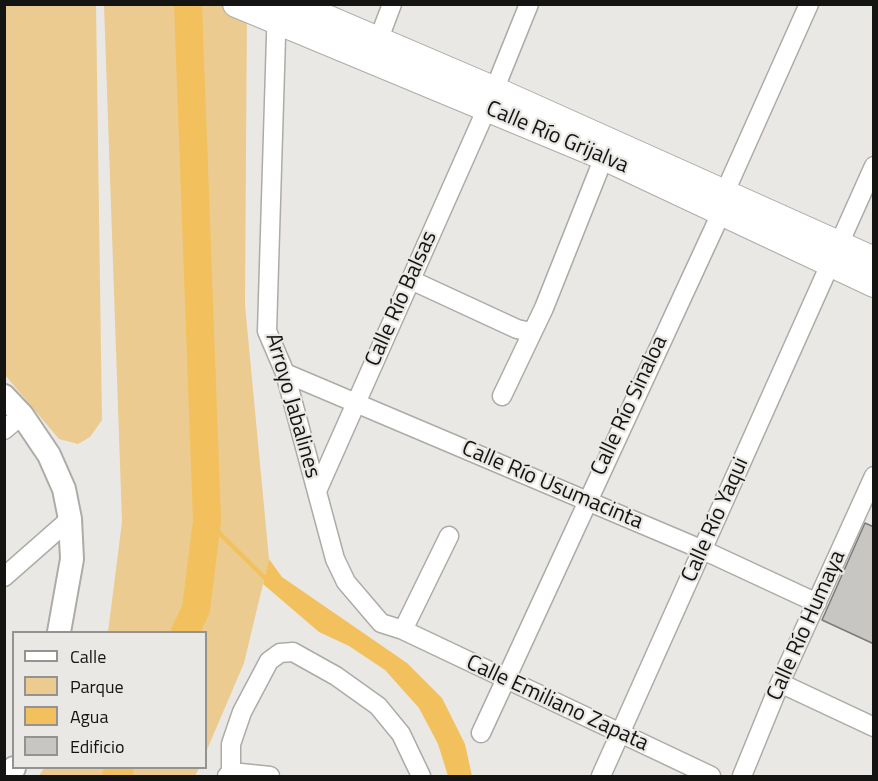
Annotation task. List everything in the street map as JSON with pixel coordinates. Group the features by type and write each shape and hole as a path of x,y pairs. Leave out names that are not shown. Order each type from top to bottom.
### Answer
{"main road":[{"name":"Calle Río Grijalva","path":"268,9 378,41 604,157 723,202"},
{"name":"Calle Río Grijalva","path":"268,9 491,99 723,202 835,254 873,284"},
{"name":"Calle Río Grijalva","path":"835,254 873,260"}],"street":[{"path":"378,41 392,4"},
{"name":"Calle Río Balsas","path":"317,491 491,99 529,4"},
{"name":"Calle Río Sinaloa","path":"481,733 723,202 809,4"},
{"name":"Arroyo Jabalines","path":"268,9 267,331 285,373 335,559 346,582 381,623 403,630"},
{"path":"502,396 544,308 604,157"},
{"name":"Calle Río Yaqui","path":"601,777 618,733 703,550 873,166"},
{"path":"411,280 517,328 531,332"},
{"name":"Calle Río Usumacinta","path":"285,373 703,550 817,603"},
{"path":"4,396 21,415 52,464 64,489 70,519 72,559 59,631"},
{"path":"4,430 21,415"},
{"name":"Calle Río Humaya","path":"742,777 780,683 873,476"},
{"path":"4,577 70,519"},
{"path":"403,630 449,536"},
{"name":"Calle Emiliano Zapata","path":"403,630 711,777"},
{"path":"270,777 229,774 231,744 242,712 269,661 280,653 293,651 336,676 378,706 401,734 421,777"},
{"path":"780,683 873,727"}],"green space":[{"path":"5,4 96,5 102,420 90,437 78,444 59,439 5,375"},
{"path":"104,5 247,5 245,305 269,559 244,663 207,750 207,631 108,631 122,522"},
{"path":"43,769 198,769 195,776 39,776"}],"water":[{"path":"269,559 282,577 407,663 442,698 465,744 472,776 448,776 438,744 419,708 385,670 349,646 319,632 263,584"}],"building":[{"path":"865,523 874,527 874,644 822,620"}],"waterway":[{"path":"185,631 196,609 207,521 188,4"},
{"path":"207,521 267,580"},
{"path":"116,776 120,769"}]}
